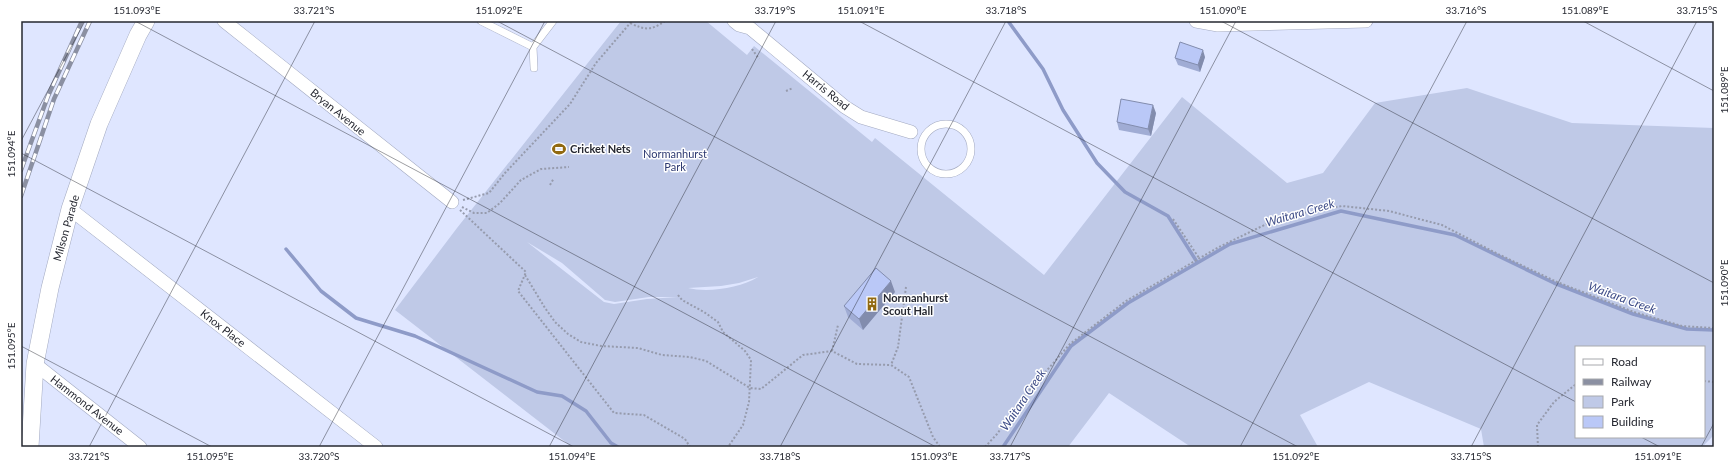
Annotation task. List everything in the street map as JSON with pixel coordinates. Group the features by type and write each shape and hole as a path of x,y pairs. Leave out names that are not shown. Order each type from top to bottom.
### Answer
{"street":[{"name":"Milson Parade","path":"30,447 35,364 50,288 70,209 99,124 138,35 146,21"},
{"name":"Bryan Avenue","path":"224,21 452,202"},
{"name":"Harris Road","path":"734,21 739,25 749,24 846,107 861,116 911,132"},
{"path":"1196,21 1218,25 1366,21"},
{"name":"Knox Place","path":"70,209 376,447"},
{"name":"Hammond Avenue","path":"35,364 140,447"}],"lane":[{"path":"481,21 533,47"},
{"path":"534,68 533,47 554,21"},
{"path":"946,123 959,126 968,135 971,141 971,155 965,166 954,173 947,174 934,171 925,162 922,156 922,142 924,136 933,127 939,124 946,123"},
{"path":"911,132 924,136"}],"path":[{"path":"452,202 489,193 505,173 570,104 596,63 631,22 640,28 652,29 665,21"},
{"path":"752,49 759,59"},
{"path":"786,91 793,88"},
{"path":"452,202 474,212 487,214 500,203 521,180 541,169 569,167"},
{"path":"550,185 554,178"},
{"path":"452,202 526,272 525,275 555,322 568,334 581,342 601,346 638,348 662,355 690,357 706,361 723,373 750,388 761,389 803,355 832,351 857,364 891,365 909,377 933,436 940,447"},
{"path":"985,447 997,434 1026,394 1070,344 1126,301 1219,247 1281,217 1342,206 1388,211 1442,225 1557,282 1634,312 1682,326 1714,328"},
{"path":"1172,219 1199,258"},
{"path":"525,275 518,291 614,413 644,415 684,439 690,447"},
{"path":"891,365 898,347 906,287"},
{"path":"678,295 682,300 704,312 718,322 723,332 745,350 751,360 749,402 743,425 728,447"},
{"path":"832,351 838,325"},
{"path":"1538,447 1537,425 1554,402 1575,385"}],"green space":[{"name":"Normanhurst Park","path":"621,21 706,21 747,55 754,46 872,142 875,138 1044,275 1182,97 1287,183 1323,173 1375,103 1467,88 1572,123 1714,128 1714,435 1702,447 1484,447 1481,429 1369,382 1300,415 1318,447 1191,447 1109,393 1068,447 572,447 395,310 457,228","holes":["527,242 562,263 605,300 615,302 649,297 678,297 647,299 614,304 604,302","758,277 733,287 714,290 688,288 721,286 739,283"]}],"building":[{"path":"1180,42 1203,50 1198,65 1175,58"},
{"path":"1121,99 1153,105 1148,129 1117,122"},
{"path":"876,268 891,281 859,319 844,306"}],"waterway":[{"path":"1008,21 1043,69 1063,110 1097,163 1125,192 1168,216 1197,262"},
{"name":"Waitara Creek","path":"1003,447 1071,346 1128,303 1230,244 1341,211 1455,235 1554,283 1633,314 1687,329 1714,330"},
{"path":"286,249 321,291 356,318 415,336 537,392 562,396 586,411 611,443 618,447"}],"railway":[{"path":"21,170 48,96 82,21"},
{"path":"21,196 54,99 90,21"}],"place":[{"name":"Cricket Nets","path":"559,149"},
{"name":"Normanhurst Scout Hall","path":"872,304"}]}
